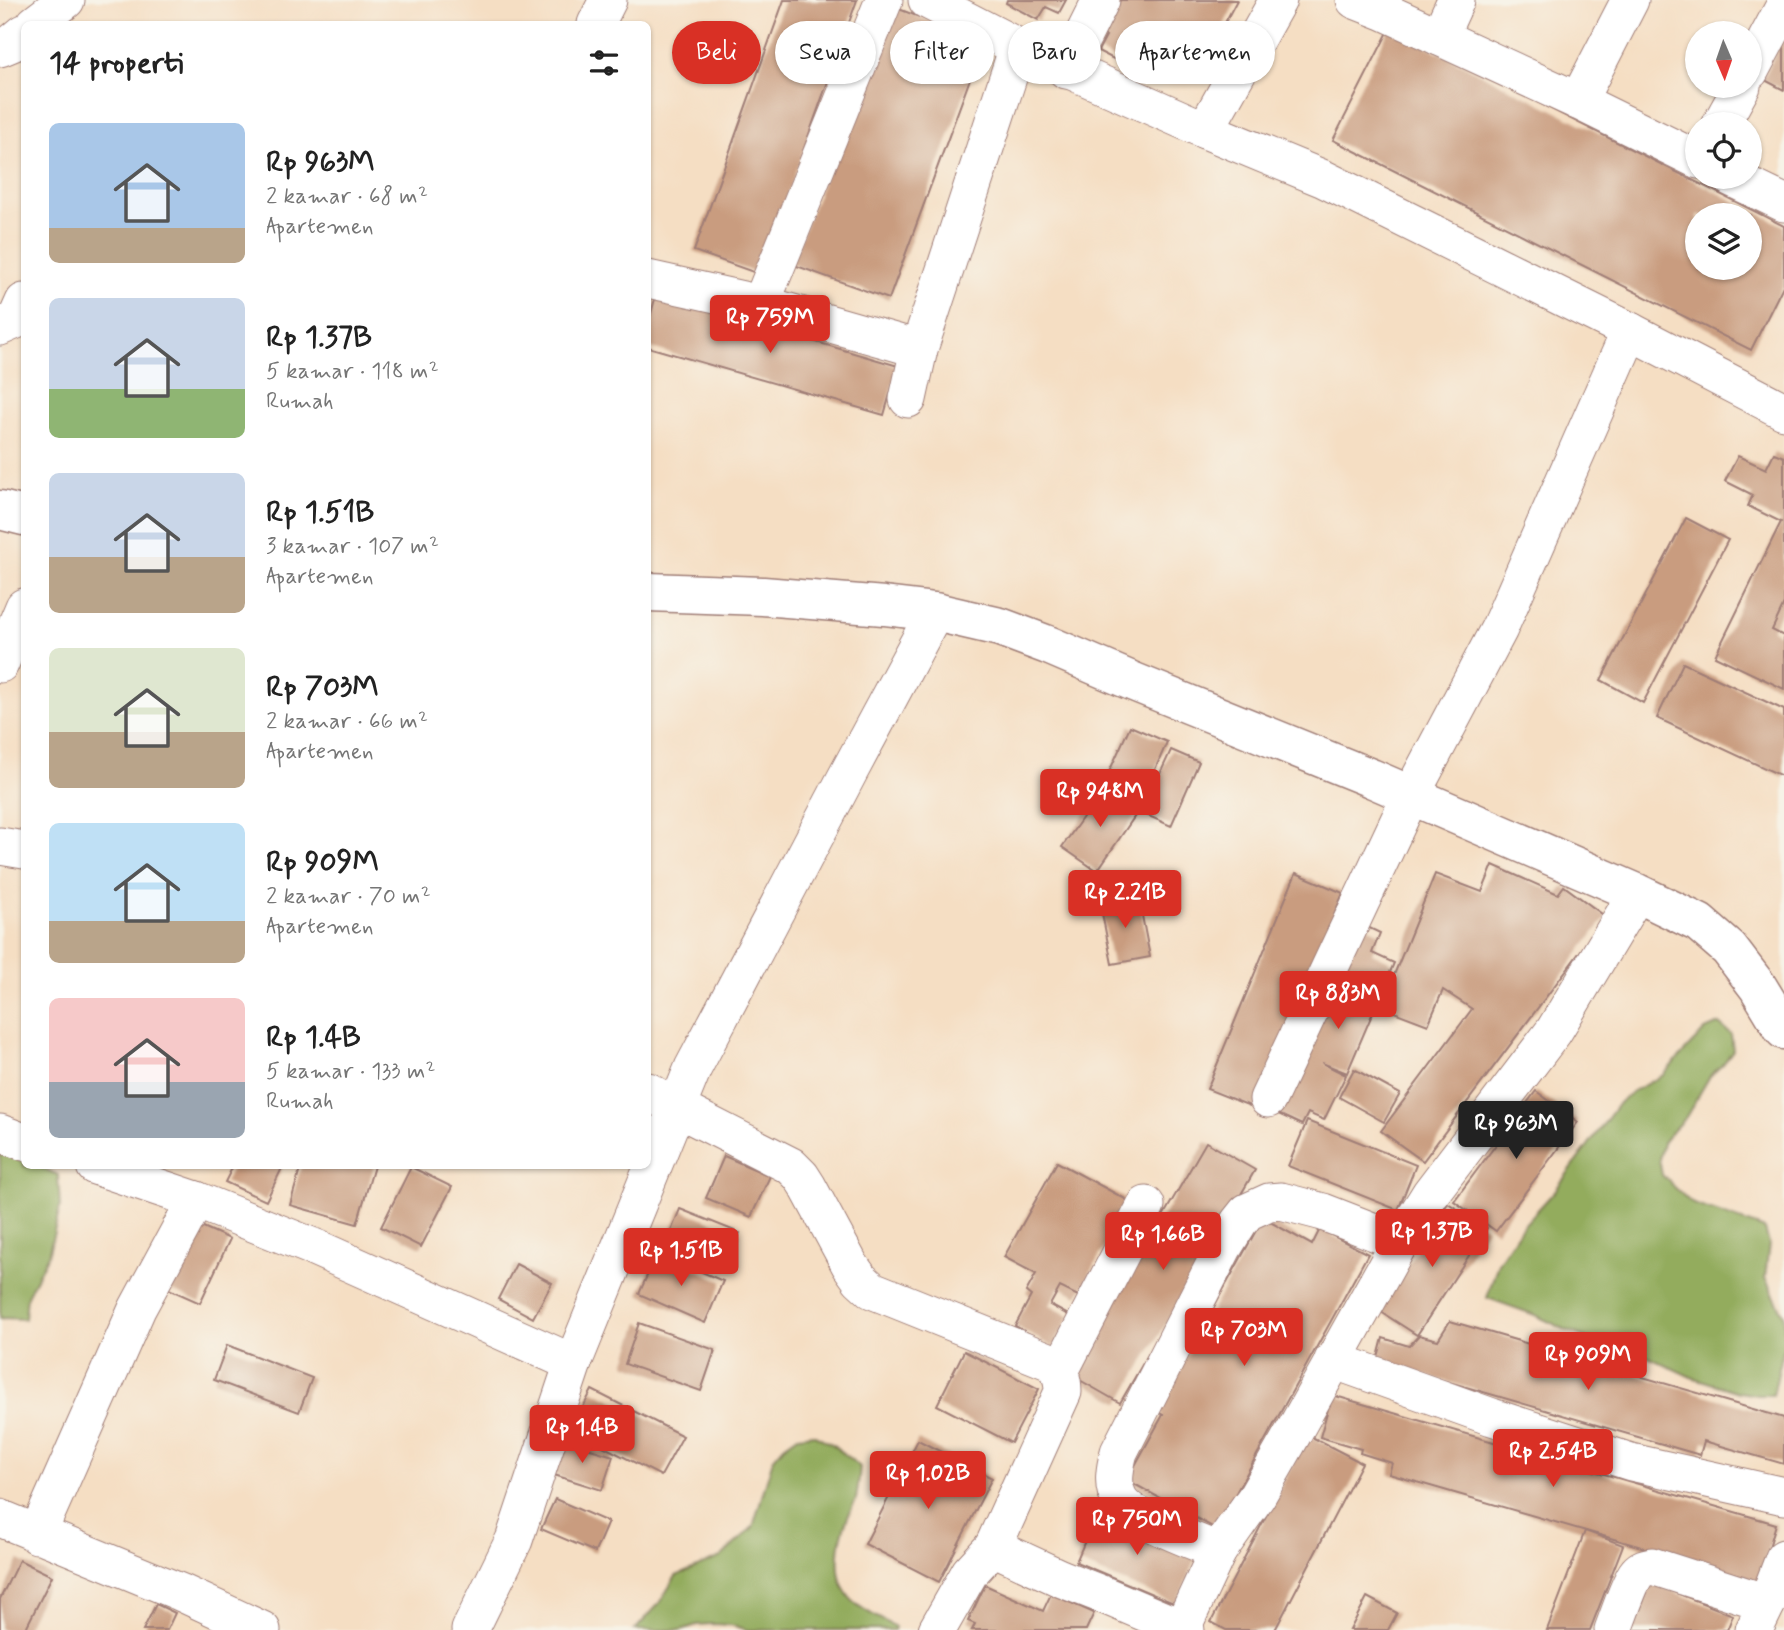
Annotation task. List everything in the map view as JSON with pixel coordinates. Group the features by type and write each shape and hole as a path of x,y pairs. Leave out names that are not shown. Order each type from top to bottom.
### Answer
{"street":[{"path":"39,21 68,0 84,21"},
{"path":"598,21 608,0"},
{"path":"761,304 884,0"},
{"path":"927,0 1008,42"},
{"path":"1090,21 1101,0"},
{"path":"1205,130 1278,0"},
{"path":"1355,0 1578,101 1685,154"},
{"path":"1438,37 1456,0"},
{"path":"1578,101 1630,0"},
{"path":"1762,48 1784,7"},
{"path":"0,48 21,36"},
{"path":"908,399 919,349 1008,78"},
{"path":"1100,84 1324,179 1630,331 1779,398"},
{"path":"1755,189 1784,203"},
{"path":"651,280 761,304 919,349"},
{"path":"0,327 16,320 21,309"},
{"path":"1268,1098 1411,795 1499,629 1630,331"},
{"path":"0,510 21,515"},
{"path":"651,592 763,596 935,612 1000,627 1048,645 1411,795 1699,922 1729,949 1758,987 1784,1030"},
{"path":"651,1133 662,1100 694,1068 935,612"},
{"path":"0,664 21,614"},
{"path":"0,846 21,850"},
{"path":"993,1547 1047,1573 1184,1629 1218,1551 1257,1496 1400,1242 1430,1194 1554,1031 1637,893"},
{"path":"662,1100 791,1166 808,1187 850,1265 872,1290 1051,1362 1060,1371 1063,1392 993,1547 970,1572 937,1630"},
{"path":"0,1133 21,1141"},
{"path":"104,1169 196,1200 365,1269 573,1363"},
{"path":"470,1630 514,1540 639,1169"},
{"path":"37,1535 137,1309 196,1200"},
{"path":"1218,1551 1129,1510 1120,1500 1115,1488 1115,1469 1119,1452 1223,1248 1247,1212 1269,1202 1281,1201 1323,1212 1400,1242"},
{"path":"1060,1371 1146,1205"},
{"path":"1333,1360 1492,1417 1631,1462 1784,1496"},
{"path":"0,1518 180,1592 262,1630"},
{"path":"1614,1630 1635,1574 1643,1568 1652,1566 1760,1616 1784,1558"}],"green space":[{"path":"1719,1024 1731,1034 1733,1050 1710,1076 1686,1117 1663,1143 1659,1159 1662,1175 1691,1203 1765,1229 1769,1244 1765,1278 1784,1315 1784,1347 1773,1395 1739,1392 1691,1377 1644,1355 1598,1342 1487,1298 1498,1263 1522,1227 1554,1192 1619,1103 1633,1091 1662,1076 1705,1030"},
{"path":"0,1153 21,1160 21,1169 45,1169 58,1175 60,1207 48,1255 27,1296 25,1319 0,1320"},
{"path":"813,1434 832,1444 860,1467 856,1499 842,1536 839,1571 846,1592 853,1601 895,1627 894,1630 749,1630 713,1624 681,1630 635,1630 658,1605 676,1576 721,1557 753,1527 773,1459 784,1446 798,1436"}],"building":[{"path":"784,0 857,0 849,21 776,21"},
{"path":"1007,0 1066,0 1059,13 1046,7 1038,20 1006,3"},
{"path":"1120,0 1237,0 1226,21 1115,21 1115,60 1101,53 1106,36 1102,34"},
{"path":"891,6 930,21 890,21 890,84 968,84 889,299 791,264 861,84 876,84 876,45"},
{"path":"775,25 775,84 827,84 759,274 694,251 754,84 761,84 761,64"},
{"path":"1390,28 1685,176 1685,189 1710,189 1738,203 1685,203 1685,280 1762,280 1762,215 1784,226 1784,284 1751,350 1333,140"},
{"path":"1784,37 1784,90 1763,79"},
{"path":"656,295 898,366 884,415 651,348 651,314"},
{"path":"1774,453 1784,457 1784,604 1772,630 1784,636 1784,689 1715,656 1781,522 1748,506 1753,495 1725,481 1738,456 1766,469"},
{"path":"1686,518 1728,540 1643,703 1601,680"},
{"path":"1683,663 1784,710 1784,777 1657,718"},
{"path":"1130,726 1167,742 1143,797 1105,781"},
{"path":"1171,750 1199,762 1171,826 1142,813"},
{"path":"1104,787 1139,810 1097,871 1062,847"},
{"path":"1493,865 1558,894 1564,886 1606,917 1423,1161 1381,1131 1472,1009 1443,990 1428,1025 1381,1007 1435,874 1482,892"},
{"path":"1296,873 1343,893 1255,1108 1207,1089"},
{"path":"1138,895 1150,957 1112,964 1100,903"},
{"path":"1361,924 1380,933 1372,953 1394,963 1347,1073 1322,1063 1346,1075 1324,1120 1308,1113 1302,1125 1276,1113"},
{"path":"1354,1069 1400,1094 1384,1122 1339,1097"},
{"path":"1536,1091 1578,1122 1496,1231 1454,1201"},
{"path":"1307,1121 1416,1165 1398,1210 1288,1166"},
{"path":"1206,1142 1255,1170 1120,1403 1071,1375"},
{"path":"724,1156 770,1176 751,1217 706,1198"},
{"path":"1057,1162 1129,1201 1078,1296 1060,1287 1050,1305 1070,1316 1053,1347 1015,1326 1031,1296 1026,1292 1036,1274 1004,1257"},
{"path":"232,1169 282,1169 266,1201 225,1182"},
{"path":"300,1169 373,1169 357,1224 290,1205"},
{"path":"410,1169 452,1187 421,1247 381,1227"},
{"path":"1448,1203 1487,1228 1417,1335 1378,1310"},
{"path":"680,1209 740,1233 728,1263 668,1239"},
{"path":"1263,1218 1312,1245 1320,1229 1368,1254 1216,1529 1127,1480 1163,1415 1156,1411"},
{"path":"192,1222 230,1239 200,1303 162,1286"},
{"path":"657,1253 723,1281 705,1323 639,1294"},
{"path":"516,1264 552,1283 533,1318 498,1299"},
{"path":"1450,1321 1784,1418 1784,1464 1704,1441 1700,1455 1377,1361 1383,1338 1409,1346 1419,1335 1438,1340"},
{"path":"639,1323 715,1350 701,1391 625,1364"},
{"path":"227,1345 312,1378 299,1412 214,1380"},
{"path":"964,1351 1039,1389 1011,1443 937,1405"},
{"path":"592,1390 683,1436 661,1476 571,1430"},
{"path":"1332,1395 1776,1524 1759,1581 1389,1474 1392,1463 1360,1453 1361,1449 1320,1437"},
{"path":"1308,1435 1362,1463 1275,1630 1226,1630 1211,1622"},
{"path":"561,1440 613,1456 602,1490 551,1474"},
{"path":"918,1440 992,1478 939,1582 865,1544"},
{"path":"555,1499 608,1522 595,1552 541,1529"},
{"path":"1098,1510 1199,1552 1176,1604 1076,1562"},
{"path":"1585,1531 1623,1545 1590,1630 1547,1630"},
{"path":"19,1560 52,1576 25,1630 2,1630 0,1599"},
{"path":"1651,1583 1733,1615 1727,1630 1632,1630"},
{"path":"985,1585 1043,1611 1051,1594 1094,1613 1086,1630 972,1630 975,1624 968,1621"},
{"path":"1367,1597 1397,1613 1388,1630 1350,1630"},
{"path":"156,1604 175,1613 167,1630 143,1630"}]}
